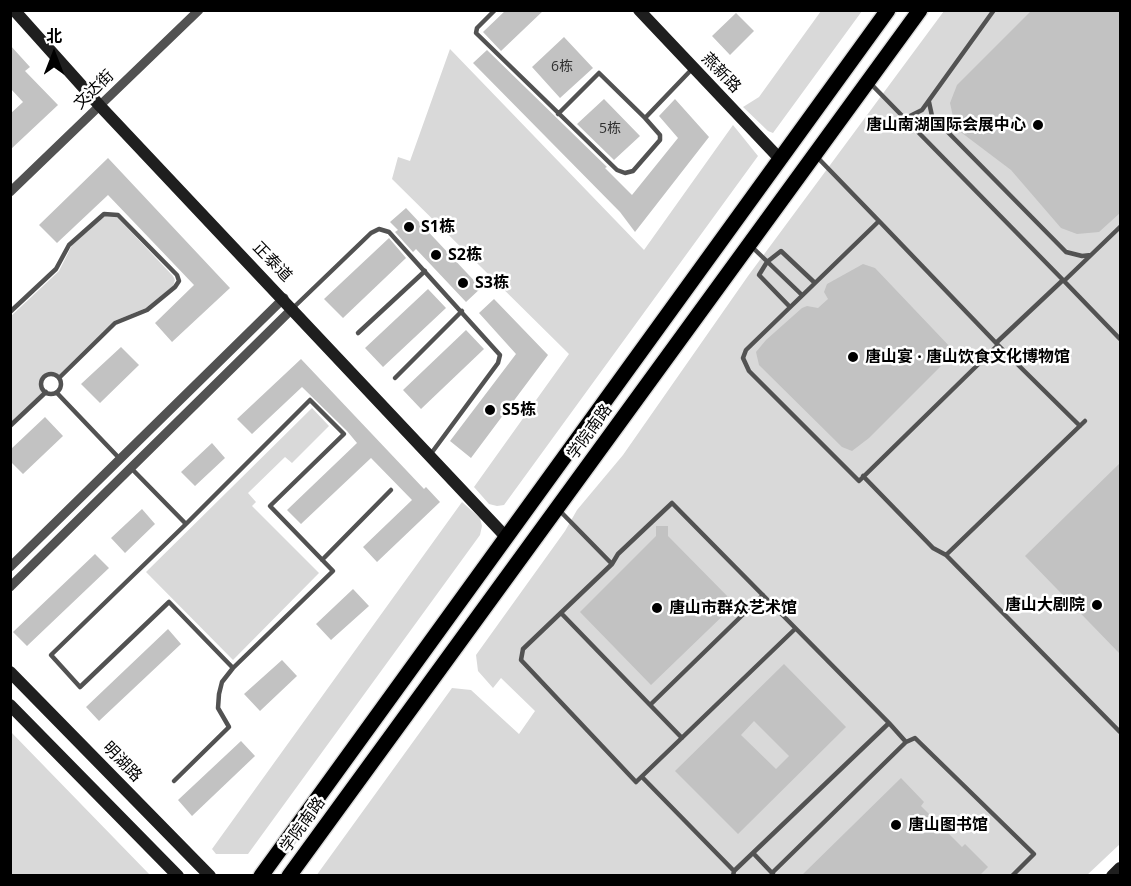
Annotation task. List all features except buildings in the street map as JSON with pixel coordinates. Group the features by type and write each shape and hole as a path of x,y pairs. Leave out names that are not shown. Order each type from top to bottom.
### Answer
{"main road":[{"name":"学院南路","path":"261,876 888,10"},
{"name":"学院南路","path":"289,876 920,10"}],"street":[{"name":"正泰道","path":"14,10 100,106 284,298 506,537"},
{"name":"文达街","path":"10,192 199,10"},
{"name":"燕新路","path":"639,10 779,158"},
{"path":"10,567 284,298"},
{"path":"10,587 293,308"},
{"name":"明湖路","path":"10,672 210,876"},
{"path":"10,705 178,876"},
{"path":"1112,876 1120,868"}],"lane":[{"path":"495,10 477,28 476,33 558,114 617,170 625,173 633,171 660,140 660,135 645,118 599,74 558,114"},
{"path":"906,118 922,110 929,102 994,10"},
{"path":"645,118 693,68"},
{"path":"869,82 1120,339"},
{"path":"929,102 932,116 1066,252 1073,255 1090,255"},
{"path":"815,155 997,344 1080,426"},
{"path":"10,312 56,269 69,245 104,214 118,215 177,275 179,281 175,287 147,310 115,323 59,378"},
{"path":"879,221 746,350 743,358 749,371 859,481 997,344 1120,227"},
{"path":"293,308 371,233 379,230 389,232 500,355 498,363 430,455"},
{"path":"749,244 802,295"},
{"path":"790,307 759,275 768,262 781,251 815,283"},
{"path":"358,333 425,271"},
{"path":"394,378 462,311"},
{"path":"46,392 42,385 45,377 51,375 59,378"},
{"path":"57,393 61,387 59,378"},
{"path":"10,426 46,392 57,393 120,459"},
{"path":"174,781 229,727 218,708 222,682 233,668 333,571 270,506 344,434 310,400 51,655 80,687 169,602 233,668"},
{"path":"946,555 1085,421"},
{"path":"131,468 186,524"},
{"path":"863,476 933,548 946,555 1120,732"},
{"path":"322,560 391,490"},
{"path":"795,629 636,782 520,660 523,649 672,503 906,742"},
{"path":"556,507 612,564"},
{"path":"650,705 763,595"},
{"path":"561,613 682,738"},
{"path":"642,777 734,873 889,723"},
{"path":"754,854 774,874 906,742 915,738 920,740 1034,855 1012,876"}],"shaded area":[{"path":"821,11 862,11 773,133 768,131 743,107 759,97"},
{"path":"944,11 1120,11 1120,844 1086,876 316,876 452,688 471,690 519,734 535,711 501,678 493,688 478,671 476,655 565,531 577,510 623,455 748,276"},
{"path":"450,49 644,250 733,125 758,156 504,505 497,506 489,504 474,487 569,354 392,179 398,157 410,161"},
{"path":"105,216 117,217 173,276 175,280 173,286 146,308 114,321 59,375 50,372 43,376 39,384 43,392 11,423 11,316 59,271 72,245"},
{"path":"312,408 329,426 292,463 285,457 248,493 256,502 252,506 319,573 233,660 146,572"},
{"path":"462,502 480,518 482,526 480,535 248,854 216,854 212,849"},
{"path":"11,732 150,875 11,875"}],"place":[{"name":"唐山南湖国际会展中心","path":"1038,125"},
{"name":"S1栋","path":"409,227"},
{"name":"S2栋","path":"436,255"},
{"name":"S3栋","path":"463,283"},
{"name":"唐山宴 · 唐山饮食文化博物馆","path":"853,357"},
{"name":"S5栋","path":"490,410"},
{"name":"唐山大剧院","path":"1097,605"},
{"name":"唐山市群众艺术馆","path":"657,608"},
{"name":"唐山图书馆","path":"896,825"}]}
